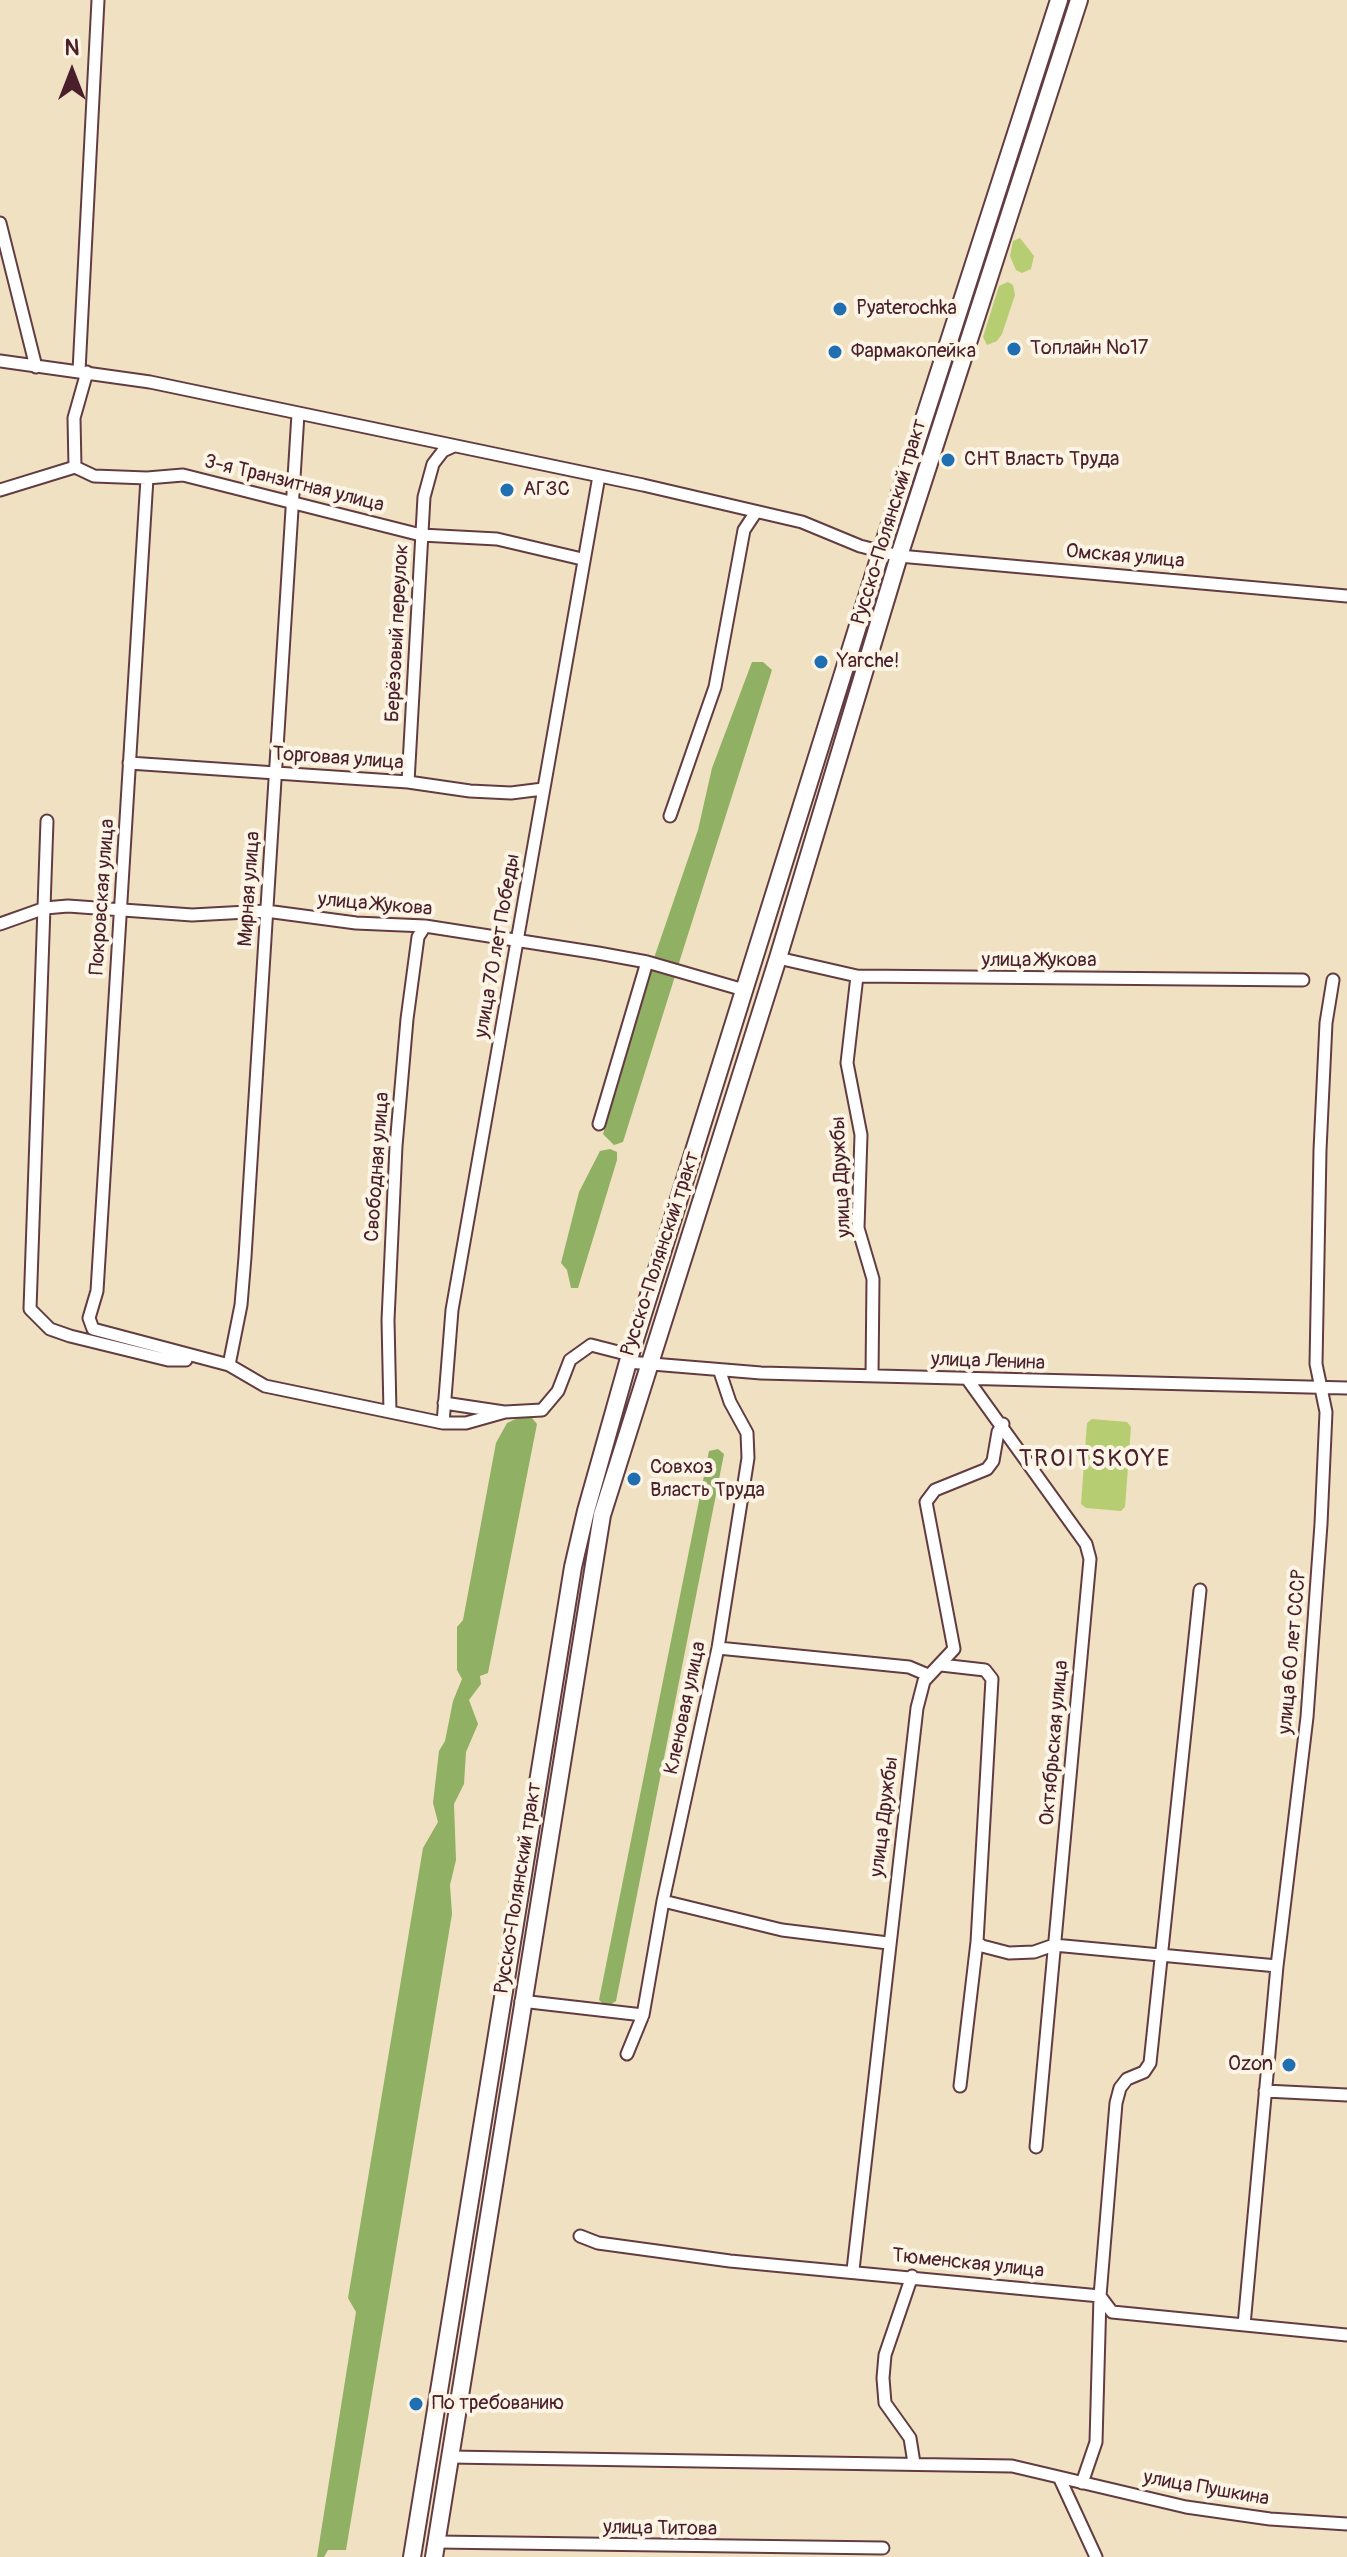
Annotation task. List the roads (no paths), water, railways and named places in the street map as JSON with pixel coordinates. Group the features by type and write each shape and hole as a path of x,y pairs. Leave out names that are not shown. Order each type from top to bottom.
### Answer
{"main road":[{"name":"Русско-Полянский тракт","path":"412,2557 573,1567 629,1359 881,552 1059,0"},
{"name":"Русско-Полянский тракт","path":"435,2550 591,1564 602,1515 646,1366 778,958 899,556 1079,0"}],"street":[{"path":"0,490 75,467 74,418 83,372 98,0"},
{"path":"0,223 36,367"},
{"name":"Омская улица","path":"0,361 83,372 599,476 802,522 899,556 1347,596"},
{"name":"Мирная улица","path":"229,1365 243,1281 298,414"},
{"name":"Берёзовый переулок","path":"408,782 421,535 427,478 443,451 454,446"},
{"name":"3-я Транзитная улица","path":"75,467 94,476 197,477 421,535 497,539 582,559"},
{"name":"улица 70 лет Победы","path":"443,1423 452,1310 599,476"},
{"name":"Покровская улица","path":"147,478 97,1291 89,1318 99,1333 206,1360"},
{"path":"670,816 715,687 744,530 756,512"},
{"name":"Торговая улица","path":"129,763 408,782 511,793 543,789"},
{"path":"47,821 30,1309 50,1329 70,1336 168,1360 206,1360 229,1365 265,1386 443,1423 466,1423 505,1412"},
{"name":"улица Жукова","path":"0,924 45,908 68,906 192,915 266,911 356,923 425,926 517,940 647,962 744,990"},
{"name":"Свободная улица","path":"390,1412 388,1320 396,1146 407,1019 418,937 425,926"},
{"name":"улица Жукова","path":"778,958 857,976 1303,980"},
{"path":"599,1124 647,962"},
{"name":"улица Дружбы","path":"857,976 847,1063 861,1135 858,1228 873,1279 872,1376"},
{"name":"улица 60 лет СССР","path":"1244,2325 1277,1966 1307,1717 1326,1412 1316,1364 1320,1150 1326,1023 1333,980"},
{"name":"улица Ленина","path":"505,1412 542,1410 551,1403 564,1369 591,1345 646,1366 720,1372 1347,1388"},
{"name":"Кленовая улица","path":"627,2054 643,2015 663,1901 718,1648 749,1444 720,1372"},
{"name":"Октябрьская улица","path":"968,1380 1003,1424 1086,1544 1090,1559 1036,2147"},
{"path":"444,1403 505,1412"},
{"path":"718,1648 909,1667 928,1675 941,1665 949,1658 954,1639 926,1502 935,1490 987,1469 993,1461 998,1432 1003,1424"},
{"path":"1082,2483 1096,2442 1100,2296 1116,2103 1127,2079 1144,2072 1150,2063 1200,1590"},
{"path":"941,1665 985,1670 992,1679 977,1942 960,2086"},
{"name":"улица Дружбы","path":"853,2270 917,1708 920,1690 928,1675"},
{"path":"663,1901 782,1930 888,1943"},
{"path":"977,1942 989,1950 1009,1953 1034,1952 1054,1945 1277,1966"},
{"path":"521,2001 643,2015"},
{"path":"1265,2091 1347,2095"},
{"name":"Тюменская улица","path":"580,2236 598,2243 695,2257 1100,2296 1112,2312 1347,2335"},
{"path":"912,2276 892,2331 883,2378 888,2412 910,2438 914,2463"},
{"name":"улица Пушкина","path":"449,2457 1012,2466 1186,2507 1270,2519 1347,2524"},
{"path":"1060,2479 1096,2557"},
{"name":"улица Титова","path":"435,2550 883,2548"}],"place":[{"name":"Pyaterochka","path":"840,309"},
{"name":"Топлайн №17","path":"1014,349"},
{"name":"Фармакопейка","path":"835,352"},
{"name":"СНТ Власть Труда","path":"948,460"},
{"name":"АГЗС","path":"507,490"},
{"name":"Yarche!","path":"821,662"},
{"name":"Совхоз Власть Труда","path":"634,1479"},
{"name":"Ozon","path":"1289,2065"},
{"name":"По требованию","path":"416,2404"}],"district":[{"name":"TROITSKOYE","path":"1095,1460"}]}
